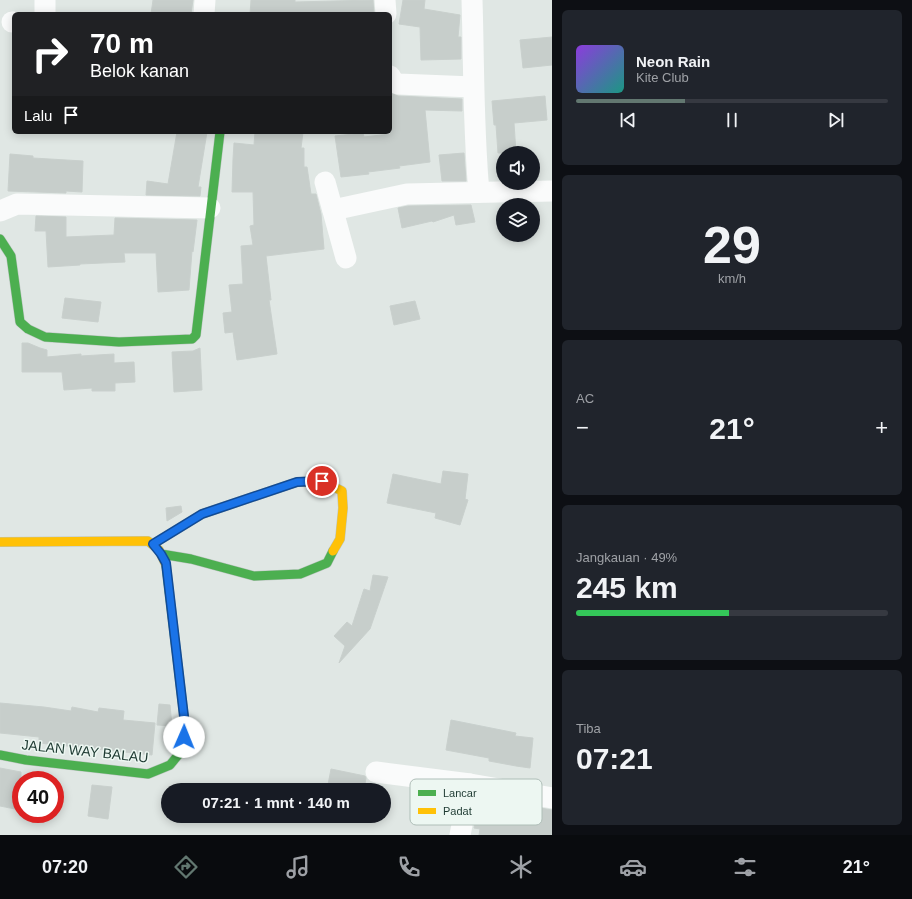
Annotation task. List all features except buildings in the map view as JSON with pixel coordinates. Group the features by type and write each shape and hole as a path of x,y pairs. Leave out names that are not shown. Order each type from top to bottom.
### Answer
{"street":[{"path":"45,0 45,12"},
{"path":"204,12 205,0"},
{"path":"385,0 386,12"},
{"path":"472,0 476,162 479,192"},
{"path":"392,79 398,84 474,87"},
{"path":"0,240 11,256 20,322 28,329 45,337 119,342 192,339 196,335 220,134"},
{"path":"326,182 346,258"},
{"path":"333,210 407,194 552,191"},
{"path":"0,211 17,204 210,208"},
{"path":"0,542 148,541 153,544 161,554 191,559 254,576 300,574 327,564 340,539 343,508 342,491 322,481 297,482 202,514 153,544"},
{"name":"JALAN WAY BALAU","path":"0,755 26,760 148,774 170,765 182,749 185,725 166,563 161,554"},
{"path":"376,772 431,779"},
{"path":"542,796 552,798"},
{"path":"460,835 462,825"}],"traffic: fast":[{"path":"0,239 11,256 20,322 28,329 45,337 119,342 192,339 196,335 220,134"},
{"path":"161,554 191,559 254,576 300,574 327,563 333,551"},
{"path":"0,755 26,760 148,774 170,765 183,749 185,725 166,565"}],"traffic: slow":[{"path":"153,544 202,514 297,482 322,481 342,491 343,508 340,539 333,551"},
{"path":"0,542 148,541 159,550 166,565"}],"route":[{"path":"184,737 185,725 181,686 166,563 153,544 202,514 297,482 322,481"}]}
